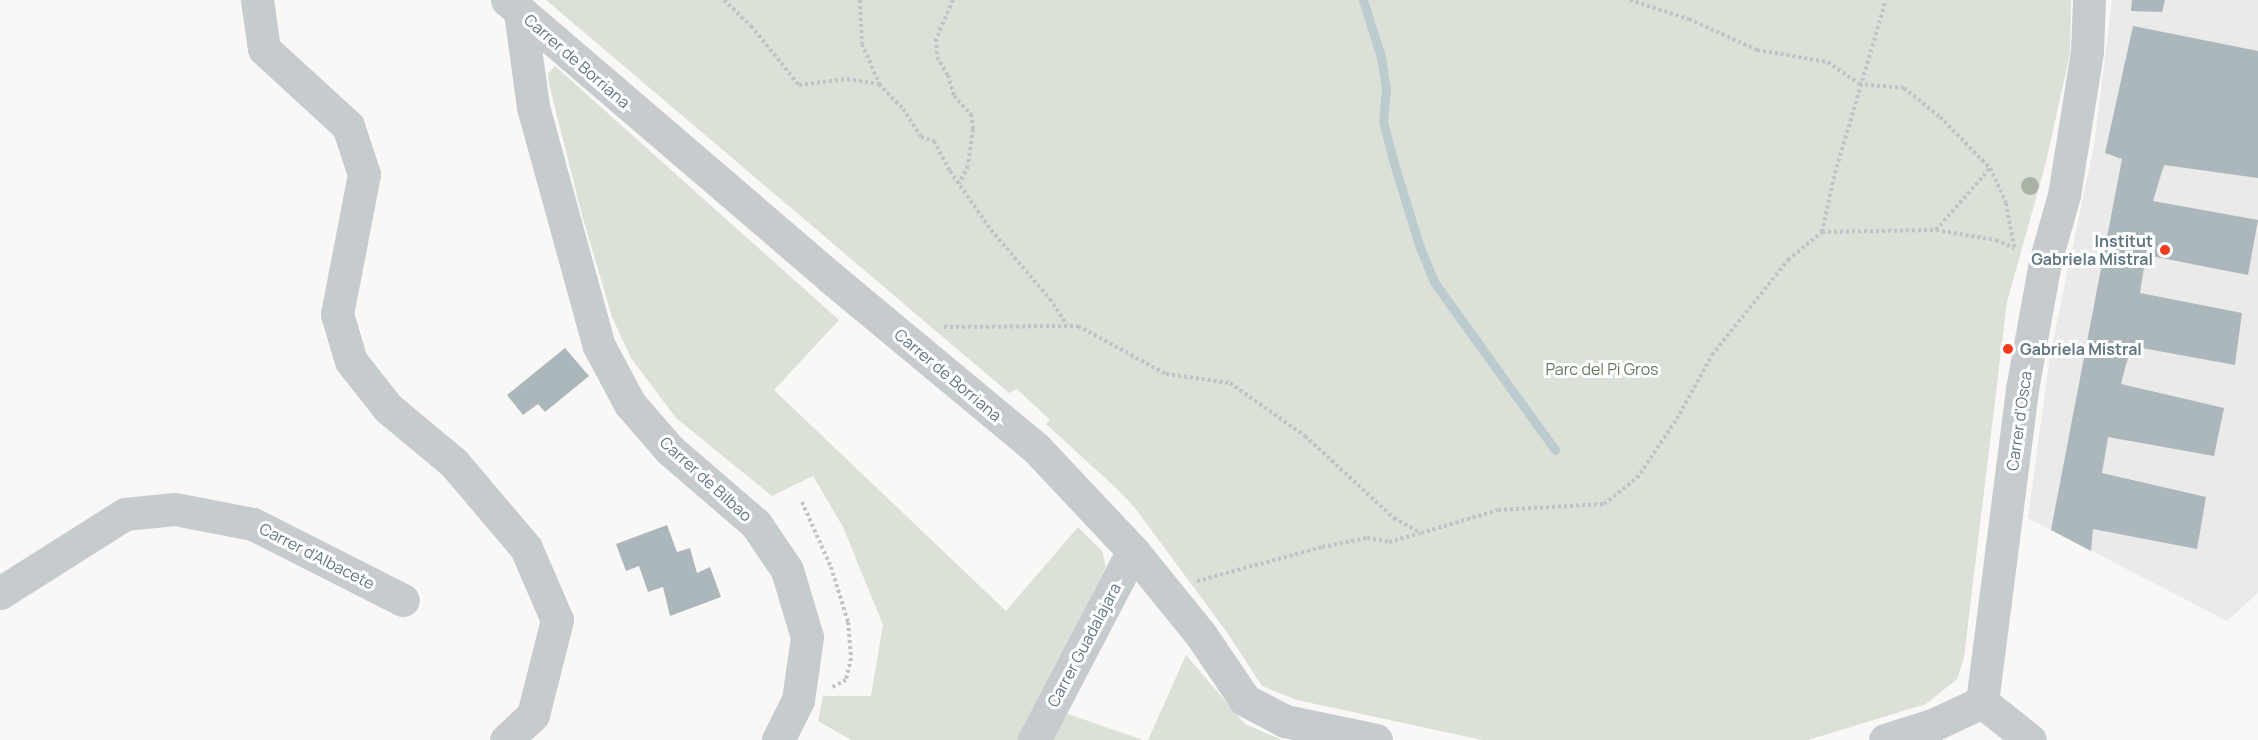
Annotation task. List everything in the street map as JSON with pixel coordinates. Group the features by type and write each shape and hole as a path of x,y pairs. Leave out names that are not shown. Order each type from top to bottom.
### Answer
{"street":[{"path":"257,0 264,49 348,126 364,174 337,314 351,361 388,408 454,463 525,548 557,620 533,715 506,740"},
{"name":"Carrer d'Osca","path":"1982,702 2022,389 2045,262 2064,195 2087,52 2089,0"},
{"name":"Carrer de Borriana","path":"513,6 899,335 1036,448 1134,551 1201,635 1245,700 1285,721 1376,740"},
{"name":"Carrer de Bilbao","path":"513,6 533,107 599,346 630,404 670,450 756,524 787,570 807,637 798,700 778,740"},
{"name":"Carrer d'Albacete","path":"0,593 124,514 175,509 253,524 403,600"},
{"name":"Carrer Guadalajara","path":"1034,740 1134,551"},
{"path":"1885,740 1935,724 1982,702 2030,740"}],"path":[{"path":"724,0 751,26 799,85 847,79 879,84"},
{"path":"860,0 862,44 879,84 903,109 921,137 934,141 959,184 991,230 1050,299 1067,326"},
{"path":"953,0 936,39 937,57 948,75 954,96 971,114 973,129 969,166 959,184"},
{"path":"1630,0 1689,19 1757,50 1828,62 1859,84 1904,88 1940,117 1990,168 2006,203 2014,248"},
{"path":"1167,591 1220,573 1322,547 1367,538 1389,542 1498,510 1604,504 1638,478 1677,419 1712,355 1788,260 1822,232 1859,84 1886,0"},
{"path":"1936,230 1990,168"},
{"path":"1822,232 1936,230 1996,240 2045,262"},
{"path":"899,335 938,327 1078,326 1166,374 1230,383 1305,436 1394,518 1421,533"}],"shaded area":[{"name":"Institut Gabriela Mistral","path":"2112,0 2258,0 2258,593 2227,621 2028,518 2050,355 2094,145"}],"green space":[{"name":"Parc del Pi Gros","path":"546,0 2071,0 2070,54 2045,166 2007,302 1964,657 1957,679 1926,704 1808,740 1482,740 1297,700 1262,686 1226,631 1135,508 1046,424 1050,420 1017,389 1009,393"},
{"path":"555,66 839,320 774,390 1006,611 1078,527 1102,551 1106,567 1018,740 851,740 818,721 823,696 871,696 883,625 843,527 813,476 772,496 676,418 631,358 612,317 582,215 549,84 548,74"},
{"path":"1186,655 1245,724 1282,740 1148,740"},
{"path":"1065,713 1143,740 1052,740"}],"building":[{"path":"2132,0 2165,0 2162,12 2131,11"},
{"path":"2133,26 2258,51 2258,178 2164,165 2153,201 2258,220 2248,275 2146,255 2140,293 2242,313 2235,365 2131,346 2121,384 2224,408 2214,456 2108,437 2102,473 2206,497 2197,549 2093,529 2091,551 2051,530 2122,159 2105,153"},
{"path":"565,348 589,376 545,412 538,404 523,415 507,395"},
{"path":"667,525 677,552 690,548 697,573 710,567 721,597 670,616 663,587 648,592 639,566 626,571 616,544"}],"waterway":[{"path":"1363,0 1381,57 1386,89 1383,121 1418,242 1434,282 1555,450"}],"place":[{"name":"Institut Gabriela Mistral","path":"2165,250"},
{"name":"Gabriela Mistral","path":"2008,349"}]}
